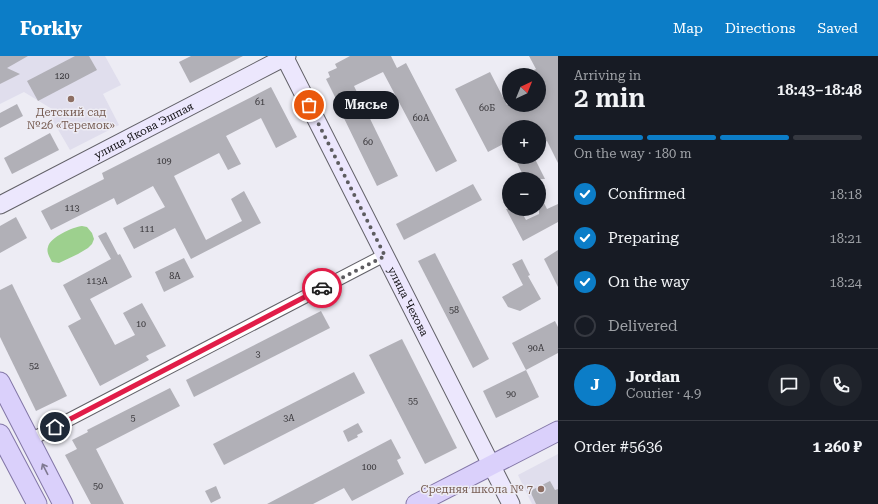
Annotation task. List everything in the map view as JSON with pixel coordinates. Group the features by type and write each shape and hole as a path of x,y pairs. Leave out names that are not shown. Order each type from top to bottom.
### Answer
{"main road":[{"path":"0,382 63,504"},
{"path":"416,504 558,431"},
{"path":"0,434 37,504"}],"street":[{"name":"улица Якова Эшпая","path":"0,206 286,56"},
{"name":"улица Чехова","path":"286,56 385,256 511,504"},
{"path":"30,440 385,256"}],"shaded area":[{"name":"Детский сад №26 «Теремок»","path":"0,56 105,56 121,85 103,94 119,125 70,150 49,114 52,109 24,92 0,104"},
{"name":"Средняя школа № 7","path":"558,454 558,504 532,504 518,475"}],"green space":[{"path":"82,226 87,227 92,233 94,239 92,244 78,254 59,263 52,262 48,255 48,247 50,243 62,233"}],"building":[{"path":"0,56 28,56 7,68 20,74 0,84"},
{"path":"75,56 89,56 97,70 38,101 27,81"},
{"path":"191,56 243,56 190,83 179,62"},
{"path":"350,56 391,56 397,68 406,63 457,161 436,172 383,72 354,86 398,176 377,186 326,79 330,77 328,72 337,68 335,64"},
{"path":"529,56 558,56 558,163 546,142 546,120 502,120 502,145 488,152 455,89 490,72 502,95 502,112 546,112 546,68 535,68"},
{"path":"271,87 297,137 276,148 261,118 226,136 241,164 228,170 219,153 174,176 206,240 242,221 231,199 244,191 261,223 191,259 175,228 134,249 123,228 165,207 153,186 117,205 114,198 51,230 41,211 104,179 102,173"},
{"path":"17,104 23,116 0,128 0,113"},
{"path":"50,133 59,150 12,174 4,158"},
{"path":"518,164 538,164 542,172 522,172"},
{"path":"473,184 482,200 404,240 396,224"},
{"path":"558,204 558,222 523,241 510,216 524,216 526,220 535,216 546,216 546,207 547,209"},
{"path":"16,217 27,238 0,253 0,226"},
{"path":"106,232 132,277 90,299 115,345 135,335 123,313 142,303 166,346 146,356 149,360 100,386 68,326 81,319 63,285 111,259 98,236"},
{"path":"558,250 558,287 544,259"},
{"path":"435,253 489,359 473,368 418,261"},
{"path":"184,258 194,277 164,292 155,272"},
{"path":"522,259 530,275 528,276 541,299 520,311 508,307 502,297 523,285 512,264"},
{"path":"12,284 67,396 36,411 0,337 0,290"},
{"path":"321,311 330,328 194,397 186,380"},
{"path":"555,321 558,327 558,353 526,370 512,343"},
{"path":"402,339 457,448 425,464 369,355"},
{"path":"526,370 539,397 496,418 483,391"},
{"path":"354,372 365,393 224,465 213,444"},
{"path":"170,388 180,406 96,449 124,504 91,504 65,455 77,449 72,440 88,432 87,430"},
{"path":"358,423 363,432 357,435 358,437 348,442 343,431"},
{"path":"391,439 401,458 397,460 404,474 352,501 344,488 313,504 267,504"},
{"path":"550,481 555,490 558,489 558,504 536,504 530,491"},
{"path":"216,486 221,498 211,503 205,491"}],"way so far":[{"path":"309,105 385,256 322,288"}],"place":[{"name":"Детский сад №26 «Теремок»","path":"71,99"},
{"name":"Мясье","path":"309,105"},
{"name":"Средняя школа № 7","path":"541,489"}],"route":[{"path":"55,427 322,288"}]}
